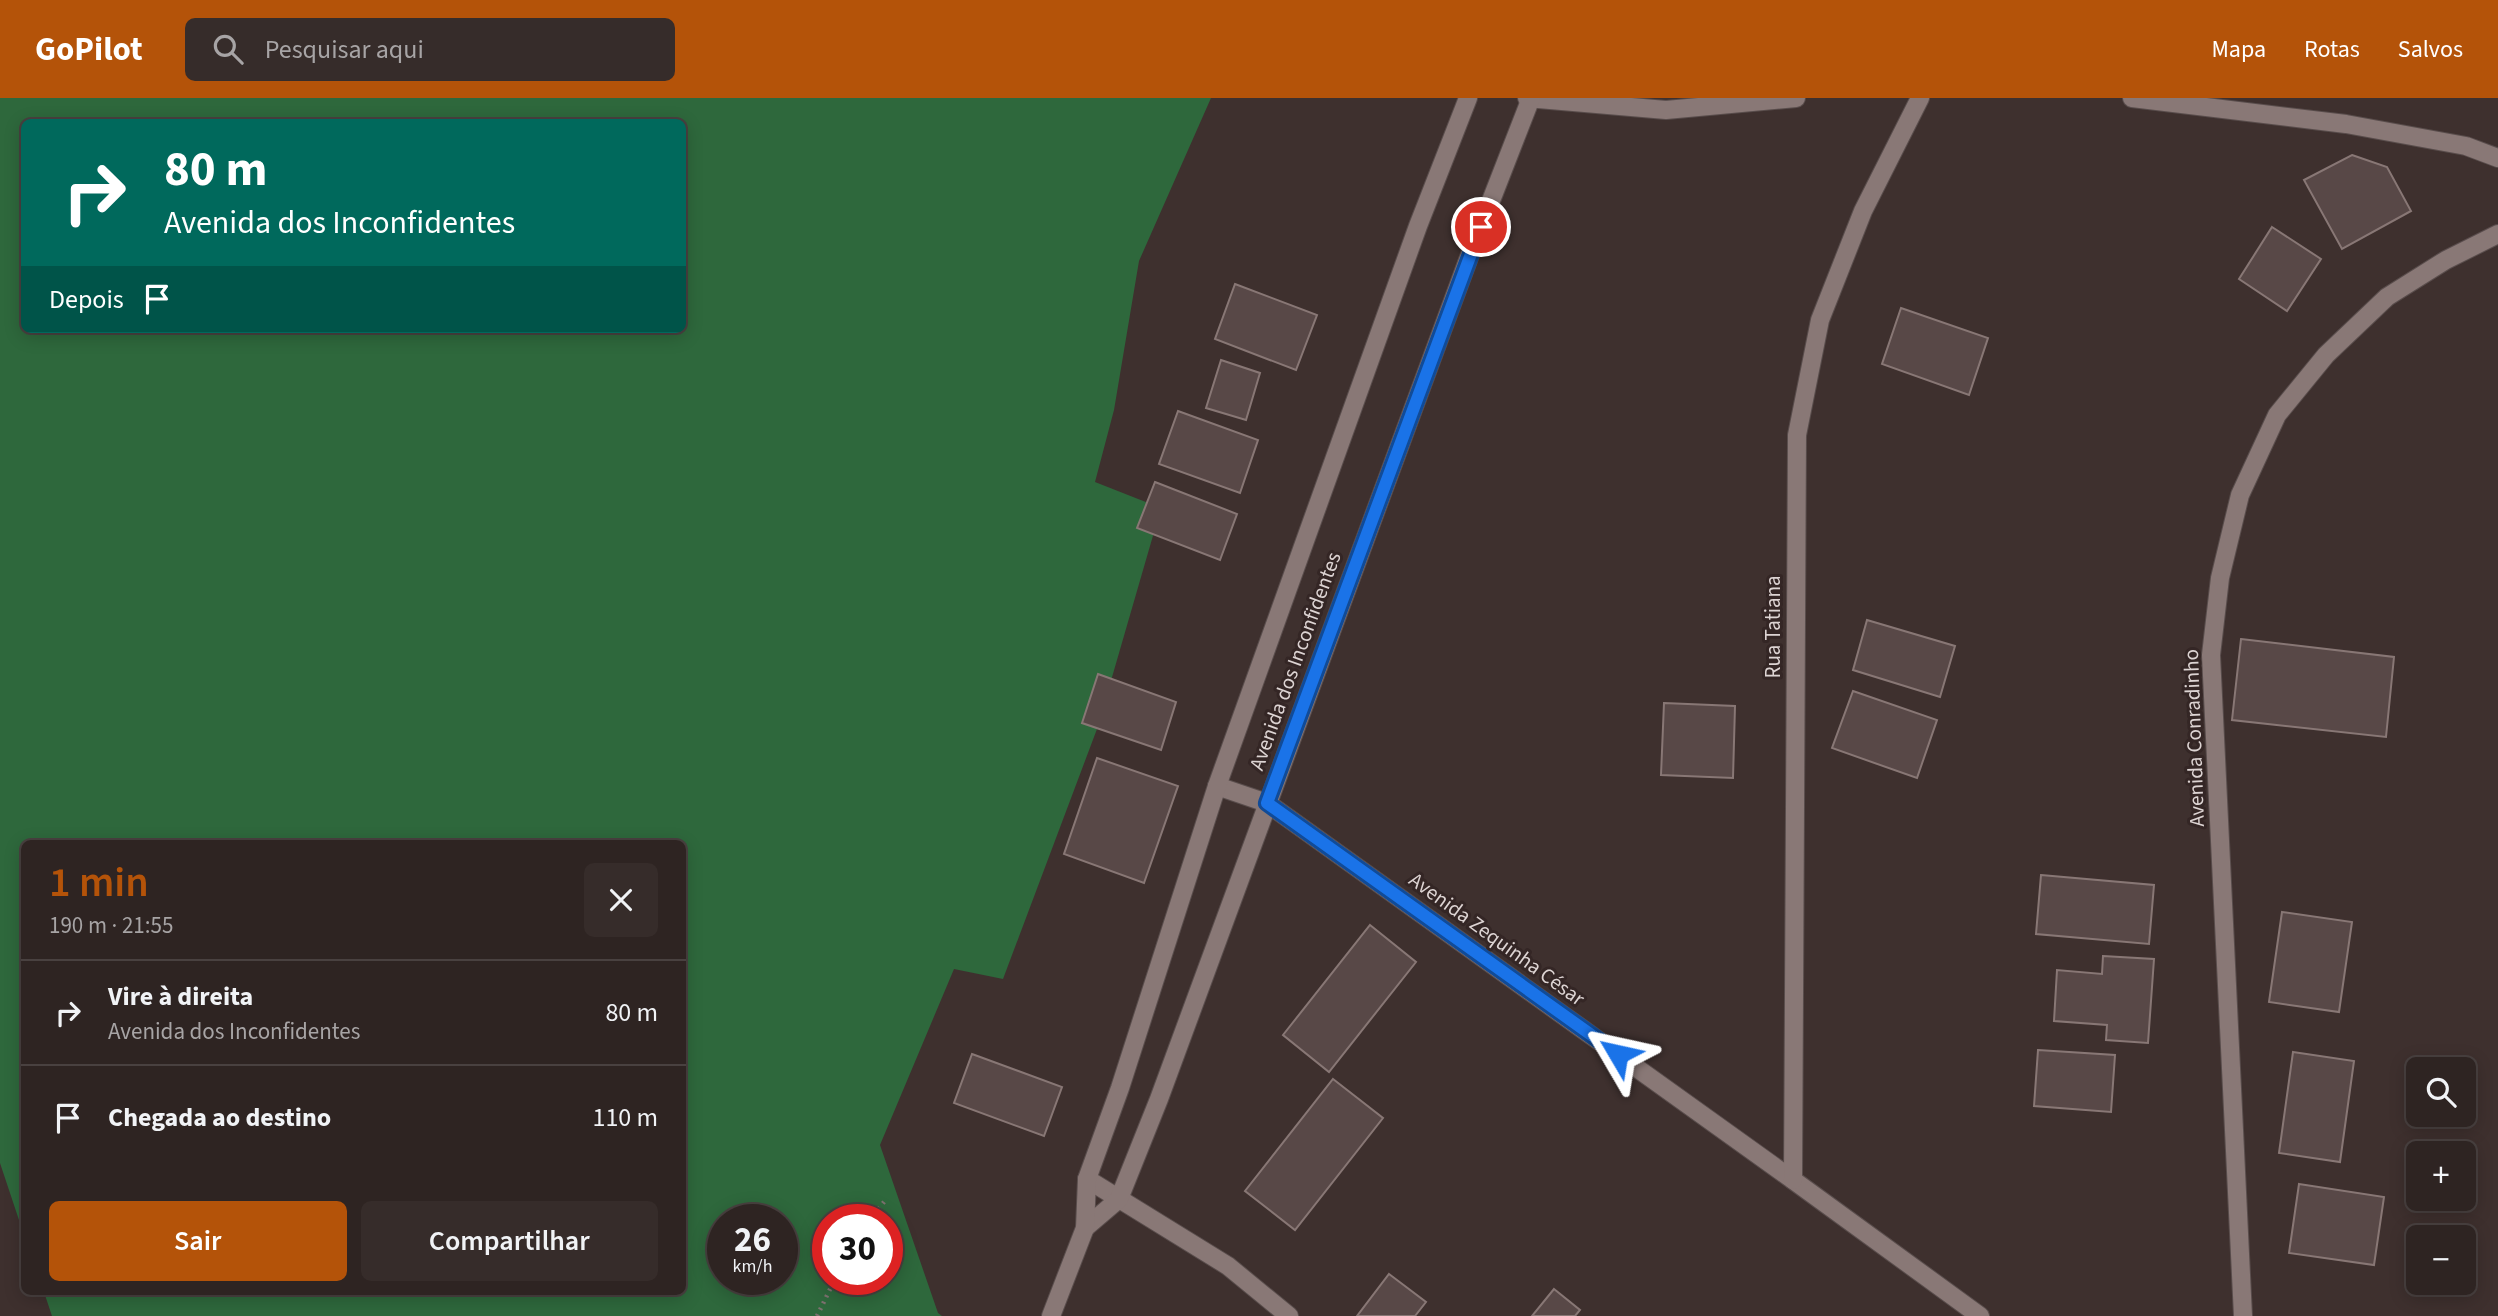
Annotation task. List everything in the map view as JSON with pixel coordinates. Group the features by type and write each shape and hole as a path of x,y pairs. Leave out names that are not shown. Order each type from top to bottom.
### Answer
{"street":[{"name":"Avenida dos Inconfidentes","path":"1052,1316 1084,1228 1087,1179 1120,1088 1217,786 1418,226 1468,98"},
{"name":"Avenida dos Inconfidentes","path":"1084,1228 1118,1199 1159,1100 1530,98"},
{"path":"1530,98 1666,110 1796,98"},
{"name":"Rua Tatiana","path":"1793,1180 1797,435 1820,320 1863,211 1920,98"},
{"path":"2132,98 2346,124 2466,146 2498,158"},
{"name":"Avenida Conradinho","path":"2243,1316 2211,656 2220,578 2239,495 2277,415 2326,355 2387,298 2446,260 2498,234"},
{"name":"Avenida Zequinha César","path":"1217,786 1267,803 1980,1316"},
{"path":"1087,1179 1228,1266 1289,1316"}],"path":[{"path":"882,1204 887,1198"},
{"path":"817,1316 827,1295"}],"green space":[{"path":"0,98 1211,98 1139,261 1114,410 1095,482 1161,508 1097,729 1003,979 954,969 880,1145 900,1204 812,1204 812,1295 903,1295 903,1212 938,1313 942,1316 52,1316 45,1295 686,1295 686,840 21,840 21,1226 0,1163"}],"building":[{"path":"2352,155 2387,167 2411,211 2342,249 2304,180"},
{"path":"2272,227 2321,259 2287,311 2239,279"},
{"path":"1235,284 1317,315 1296,370 1215,339"},
{"path":"1901,308 1988,338 1969,395 1882,364"},
{"path":"1221,360 1260,373 1246,420 1206,408"},
{"path":"1178,411 1258,440 1240,493 1159,464"},
{"path":"1155,482 1237,514 1220,560 1137,528"},
{"path":"1867,620 1955,646 1940,697 1853,670"},
{"path":"2241,639 2394,657 2386,737 2232,720"},
{"path":"1098,674 1176,702 1161,750 1082,723"},
{"path":"1853,691 1937,720 1917,778 1832,748"},
{"path":"1664,703 1735,706 1733,778 1661,775"},
{"path":"1097,758 1178,786 1144,883 1064,854"},
{"path":"2041,875 2154,885 2149,944 2036,934"},
{"path":"2282,912 2352,922 2339,1012 2269,1002"},
{"path":"1370,925 1416,962 1329,1072 1283,1035"},
{"path":"2103,956 2154,959 2148,1043 2106,1040 2107,1025 2054,1021 2057,970 2102,974"},
{"path":"2038,1050 2115,1055 2111,1112 2034,1106"},
{"path":"2293,1052 2354,1061 2340,1162 2279,1153"},
{"path":"972,1054 1062,1087 1044,1136 954,1103"},
{"path":"1333,1079 1383,1118 1295,1230 1245,1191"},
{"path":"2299,1184 2384,1197 2374,1265 2289,1253"},
{"path":"1389,1274 1426,1302 1415,1316 1357,1316"},
{"path":"1554,1289 1580,1310 1575,1316 1532,1316"}],"route":[{"path":"1481,227 1267,803 1618,1054"}]}
